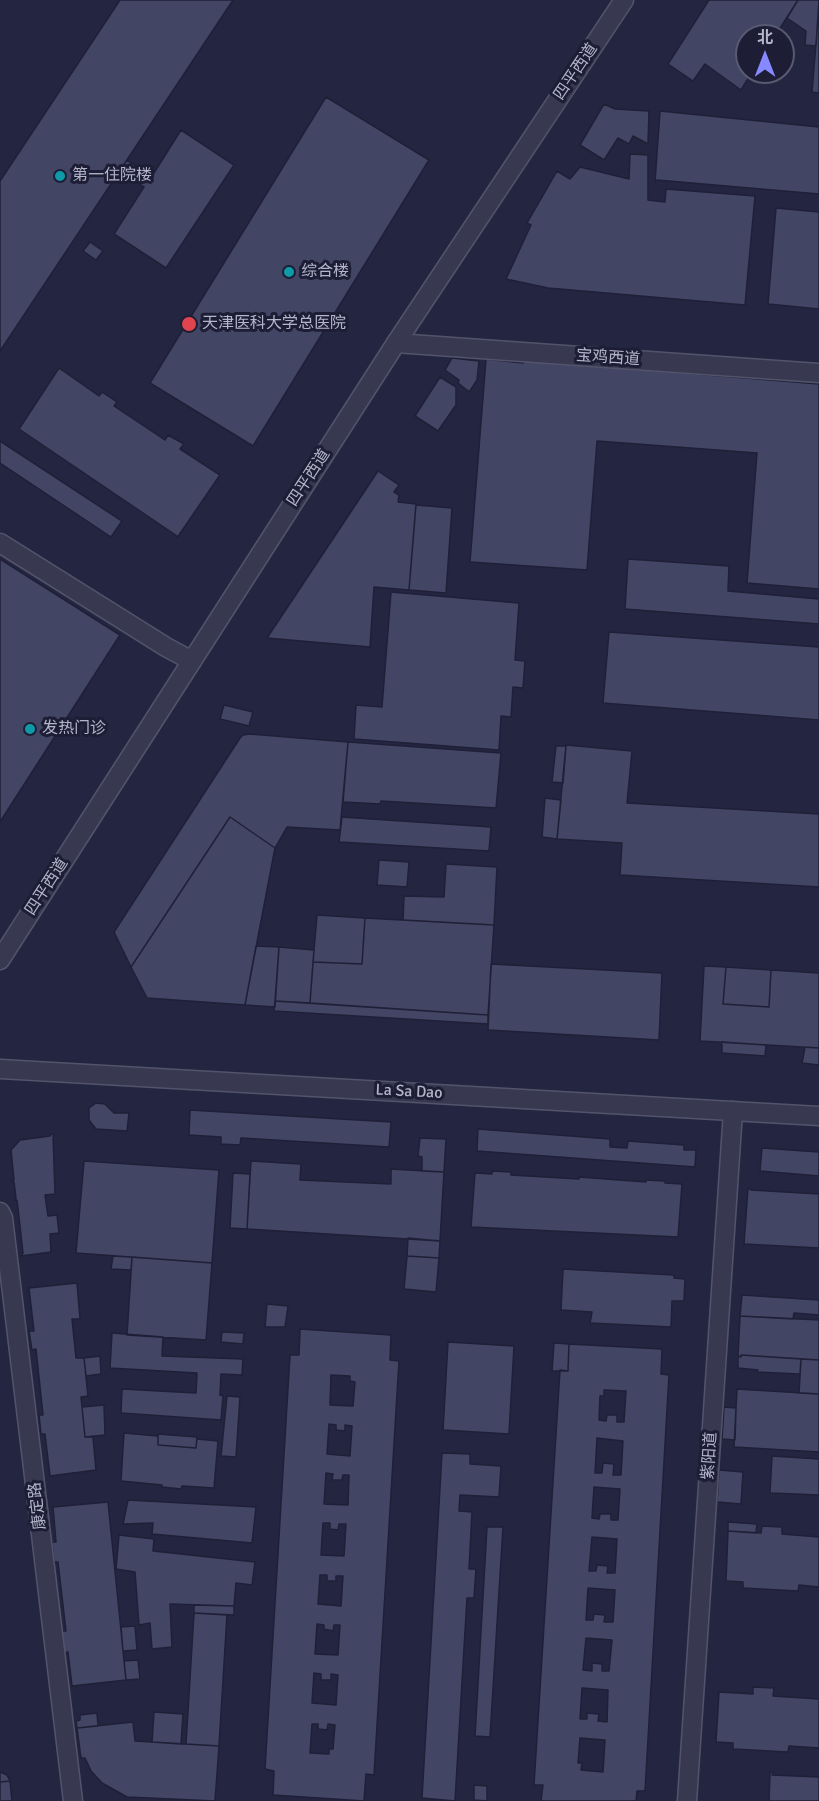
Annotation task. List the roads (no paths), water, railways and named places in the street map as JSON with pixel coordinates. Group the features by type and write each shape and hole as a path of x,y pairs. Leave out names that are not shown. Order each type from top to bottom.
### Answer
{"street":[{"name":"四平西道","path":"0,960 396,343 624,0"},
{"name":"宝鸡西道","path":"396,343 819,373"},
{"path":"0,543 192,661"},
{"name":"La Sa Dao","path":"0,1069 819,1116"},
{"name":"紫阳道","path":"687,1801 733,1111"},
{"name":"康定路","path":"0,1212 73,1801"}],"place":[{"name":"第一住院楼","path":"60,176"},
{"name":"综合楼","path":"289,272"},
{"name":"天津医科大学总医院","path":"189,324"},
{"name":"发热门诊","path":"30,729"}]}
